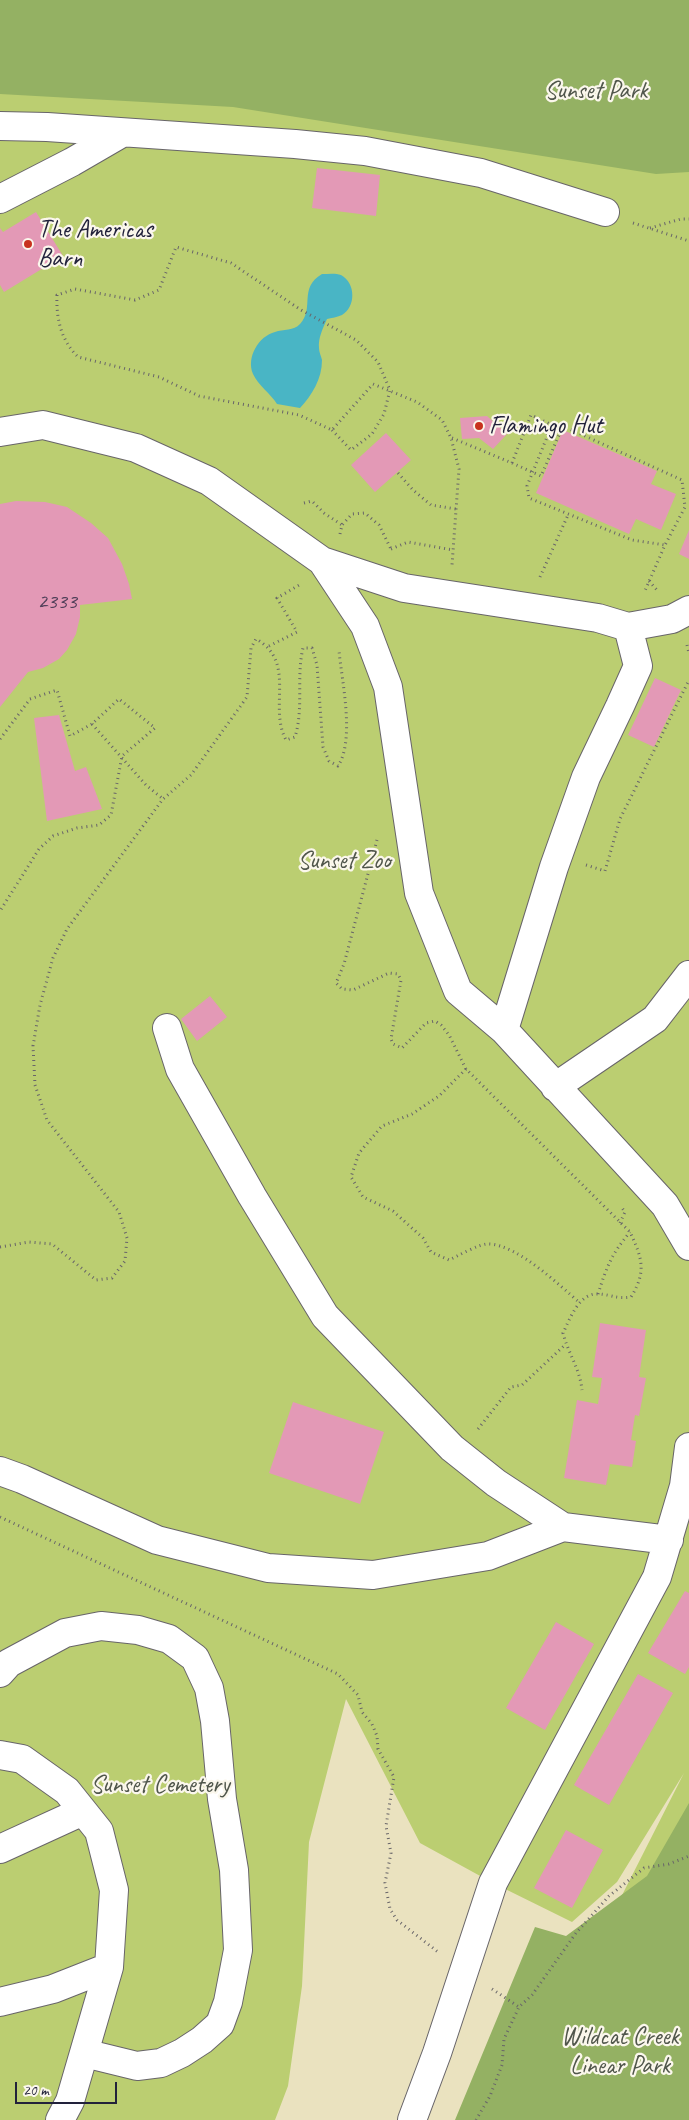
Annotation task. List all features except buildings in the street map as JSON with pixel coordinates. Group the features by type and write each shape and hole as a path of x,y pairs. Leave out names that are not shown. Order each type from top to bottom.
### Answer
{"street":[{"path":"0,126 122,132 295,144 365,151 481,173 605,212"},
{"path":"0,199 72,162 122,132"},
{"path":"0,432 43,425 136,448 209,481 322,561 404,588 598,618 628,627 672,619 689,610"},
{"path":"322,561 365,626 388,687 419,892 458,991 504,1030 665,1206 689,1246"},
{"path":"504,1030 558,857 586,777 638,666 628,627"},
{"path":"555,1087 655,1019 689,975"},
{"path":"167,1028 180,1069 252,1196 325,1316 452,1448 496,1483 563,1527 668,1540"},
{"path":"412,2120 437,2053 493,1883 658,1577 684,1486 689,1447"},
{"path":"0,1471 22,1479 157,1540 268,1568 374,1576 488,1556 563,1527"},
{"path":"0,1673 9,1663 65,1633 101,1626 138,1630 169,1640 195,1658 209,1688 215,1721 222,1799 234,1870 238,1950 228,2002 220,2024 182,2053 161,2063 136,2066 84,2053"},
{"path":"0,1755 22,1759 68,1791 99,1832 114,1890 109,1967 70,2101 60,2120"},
{"path":"0,1849 83,1812"},
{"path":"0,2002 53,1989 109,1967"}],"path":[{"path":"605,212 689,241"},
{"path":"649,228 689,218"},
{"path":"176,247 231,263 301,310 356,340 378,362 390,390 384,414 372,434 351,450 332,430 299,415 199,396 159,377 78,357 63,335 56,315 57,296 76,289 135,300 159,290 176,247"},
{"path":"332,430 374,384 417,402 442,420 451,438 459,469 450,596"},
{"path":"512,464 531,415 552,425 527,486 529,498 632,540 665,545"},
{"path":"451,438 541,476 563,426 682,480 685,507 665,545 628,627"},
{"path":"398,473 413,490 431,505 456,510"},
{"path":"304,503 312,501 324,513 342,525"},
{"path":"340,534 342,525 352,514 365,513 379,525 391,549"},
{"path":"526,608 568,514"},
{"path":"269,646 298,632 277,598 312,577 322,561"},
{"path":"0,1247 29,1242 52,1244 96,1280 112,1278 125,1261 127,1238 118,1212 48,1120 35,1085 33,1046 40,1005 53,958 67,929 163,799 191,775 246,697 251,648 256,640 269,646 279,666 280,729 286,740 295,737 299,723 300,661 303,648 312,648 317,665 323,747 329,761 338,766 343,758 347,728 338,649"},
{"path":"558,857 605,871 620,819 689,680"},
{"path":"0,739 30,699 57,690 70,736 92,724 119,699 155,728 122,756 112,815 100,825 76,828 53,836 39,849 0,911"},
{"path":"92,724 146,785 163,799"},
{"path":"378,838 344,964 336,983 342,989 354,990 389,973 398,974 400,980 391,1038 393,1044 402,1048 426,1023 434,1021 441,1025 449,1035 466,1069 630,1232 639,1250 643,1268 638,1285 631,1297 616,1299 598,1294 589,1295 580,1303 563,1333 576,1365 582,1390"},
{"path":"466,1069 439,1096 412,1114 382,1126 359,1152 351,1177 363,1197 393,1211 423,1238 431,1252 449,1260 488,1244 515,1252 541,1270 580,1303"},
{"path":"598,1294 614,1251 630,1232"},
{"path":"452,1448 483,1424 511,1387 522,1384 566,1344"},
{"path":"0,1517 338,1674 358,1694 362,1712 372,1724 377,1736 378,1749 394,1777 386,1826 392,1853 386,1883 390,1909 397,1920"},
{"path":"476,2120 490,2096 502,2065 504,2039 519,2006 532,1995 576,1933 609,1896 644,1868 669,1864 689,1856"}],"green space":[{"name":"Sunset Zoo","path":"0,0 689,0 689,2120 508,2120 684,1773 617,1882 572,1922 493,1883 420,1843 346,1699 309,1842 302,1986 288,2086 275,2120 0,2120"},
{"name":"Sunset Park","path":"0,0 689,0 689,172 656,174 233,107 0,94"},
{"name":"Wildcat Creek Linear Park","path":"689,1803 689,2120 455,2120 535,1927 566,1936 647,1876"}],"water":[{"path":"322,274 339,274 346,279 352,289 352,301 347,311 340,316 327,319 325,322 319,341 322,367 316,386 308,398 300,408 277,404 253,374 251,361 255,348 269,334 295,328 300,324 306,311 308,292 311,285"}],"place":[{"name":"The Americas Barn","path":"28,244"},
{"name":"Flamingo Hut","path":"479,426"}],"park label":[{"name":"Sunset Cemetery","path":"160,1785"}]}
